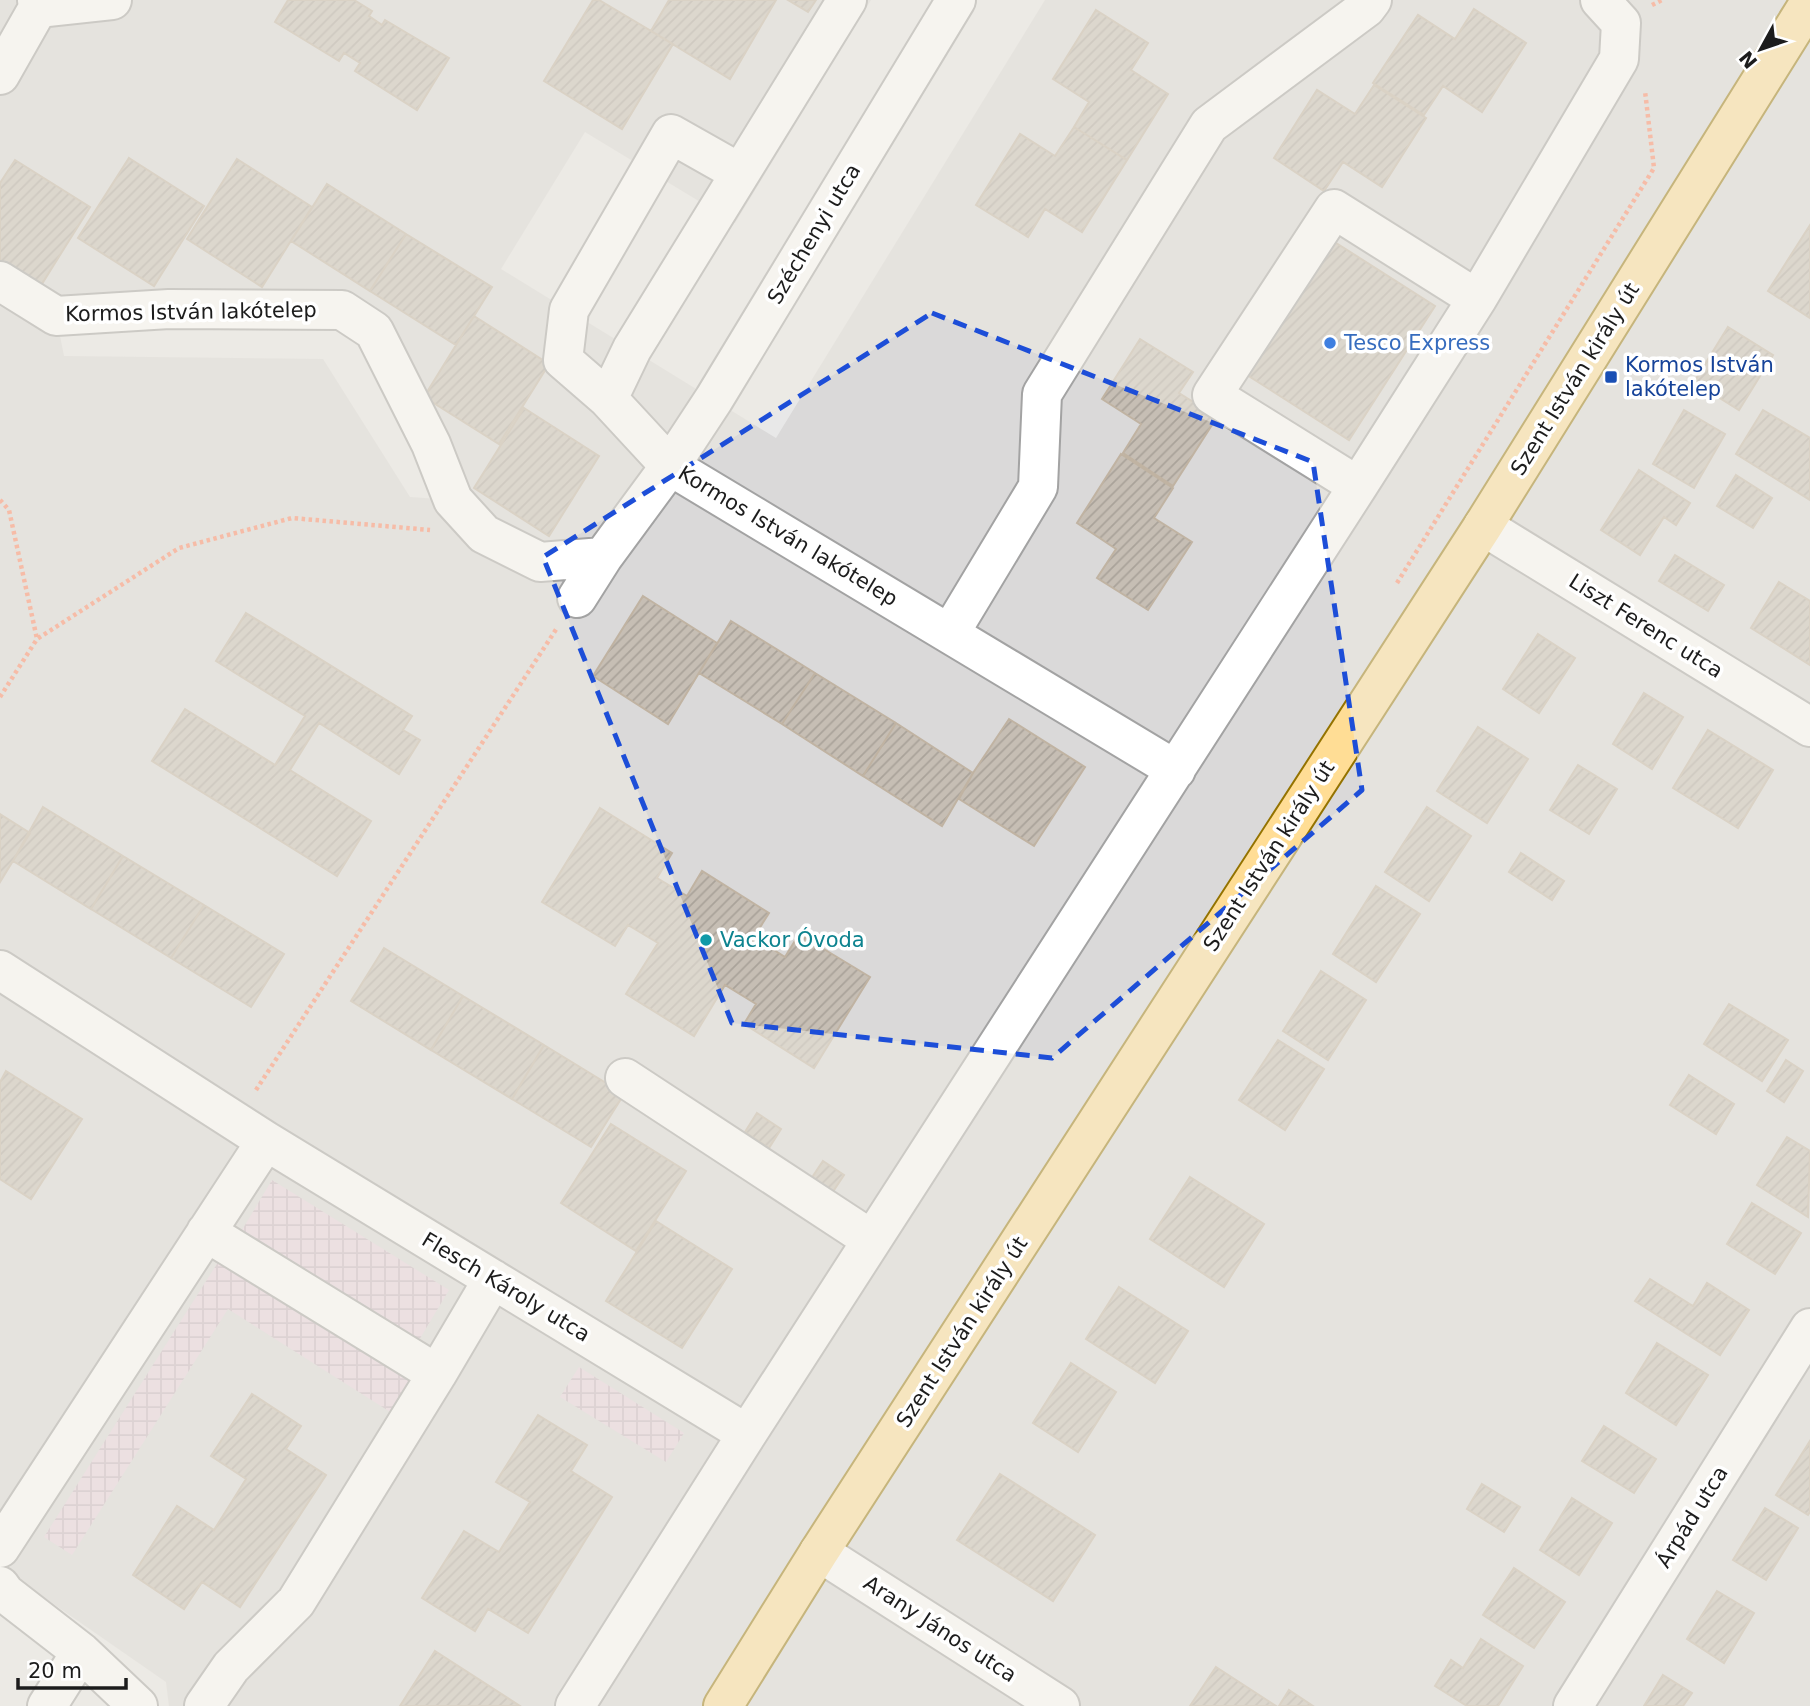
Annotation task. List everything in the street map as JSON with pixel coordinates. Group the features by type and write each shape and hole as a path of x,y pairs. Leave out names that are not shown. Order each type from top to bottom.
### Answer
{"main road":[{"name":"Szent István király út","path":"723,1706 819,1552 1483,526 1810,2"}],"street":[{"path":"0,75 37,4 112,0"},
{"path":"608,399 632,349 846,0"},
{"name":"Széchenyi utca","path":"670,466 714,399 956,0"},
{"path":"950,633 1038,486 1042,394 1209,125 1366,8 1372,0"},
{"path":"575,1706 1477,299 1619,59 1611,11"},
{"path":"670,466 608,399 563,360 569,310 671,134 740,173"},
{"path":"1358,486 1212,395 1334,209 1477,299"},
{"name":"Kormos István lakótelep","path":"0,281 56,316 169,309 342,310 374,331 431,444 453,500 484,534 540,562 603,557 670,466 1176,770"},
{"name":"Liszt Ferenc utca","path":"1483,526 1810,727"},
{"path":"577,598 603,557"},
{"name":"Flesch Károly utca","path":"0,970 250,1131 747,1434"},
{"path":"625,1078 872,1240"},
{"path":"0,1548 206,1232 250,1131"},
{"path":"206,1232 437,1374"},
{"path":"204,1706 231,1667 296,1602 493,1279"},
{"name":"Árpád utca","path":"1573,1706 1810,1328"},
{"name":"Arany János utca","path":"819,1552 1060,1706"},
{"path":"0,1586 5,1593 81,1653 138,1706"},
{"path":"47,1706 81,1653"}],"path":[{"path":"0,500 9,510 37,639"},
{"path":"0,697 37,639 179,548 292,518 484,534"},
{"path":"250,1131 577,598"}],"highlighted area":[{"path":"932,313 1313,462 1362,790 1052,1058 732,1023 543,557"}],"shaded area":[{"path":"0,0 1810,0 1810,1706 0,1706"},
{"path":"871,0 1045,0 776,438 501,269 585,132 735,223"},
{"path":"342,310 453,500 410,497 323,359 64,356 56,316"},
{"path":"272,1180 449,1290 419,1340 242,1230"},
{"path":"222,1256 417,1380 395,1415 228,1309 72,1555 44,1537"},
{"path":"579,1367 684,1433 666,1462 560,1397"},
{"path":"5,1593 42,1596 166,1682 169,1706 0,1706 0,1601"}],"building":[{"path":"288,0 354,0 372,11 369,16 382,25 385,20 449,58 417,110 355,71 360,63 344,53 339,61 275,22"},
{"path":"593,0 599,0 673,44 622,129 544,81"},
{"path":"669,0 776,0 730,79 651,31"},
{"path":"788,0 816,0 808,12"},
{"path":"1474,9 1526,43 1482,112 1443,86 1424,115 1373,83 1418,15 1455,39"},
{"path":"1096,10 1148,43 1131,70 1168,94 1127,160 1074,127 1089,102 1053,79"},
{"path":"1374,85 1426,118 1382,187 1343,162 1324,191 1274,158 1317,90 1355,114"},
{"path":"1074,127 1127,160 1082,232 1045,209 1028,237 976,205 1020,134 1055,156"},
{"path":"129,158 204,206 154,286 78,238"},
{"path":"237,159 312,207 262,287 187,239"},
{"path":"15,160 90,207 40,287 0,262 0,183"},
{"path":"327,184 406,234 370,291 291,241"},
{"path":"1810,225 1810,318 1768,291"},
{"path":"406,234 492,287 456,345 370,291"},
{"path":"1333,241 1435,306 1349,440 1247,375"},
{"path":"474,316 549,364 499,444 424,397"},
{"path":"1728,327 1773,355 1739,410 1694,382"},
{"path":"1140,339 1193,372 1179,393 1217,417 1173,486 1123,453 1141,424 1102,399"},
{"path":"524,408 599,456 549,536 474,488"},
{"path":"1684,410 1725,434 1694,488 1653,464"},
{"path":"1763,410 1810,438 1810,500 1736,454"},
{"path":"1121,454 1173,488 1154,518 1192,542 1148,610 1097,578 1116,549 1077,523"},
{"path":"1639,470 1690,503 1676,525 1664,517 1640,555 1601,530"},
{"path":"1736,475 1772,498 1753,528 1717,506"},
{"path":"1675,555 1724,585 1708,611 1659,581"},
{"path":"1779,582 1810,601 1810,665 1751,628"},
{"path":"643,596 717,643 668,724 593,676"},
{"path":"246,613 412,716 403,730 420,740 399,774 319,723 290,770 371,821 337,876 152,761 185,709 275,765 305,716 216,661"},
{"path":"731,621 815,673 782,724 699,673"},
{"path":"1538,634 1575,658 1539,713 1503,689"},
{"path":"815,673 896,723 863,776 782,724"},
{"path":"1644,693 1683,717 1652,769 1613,744"},
{"path":"1009,719 1085,767 1034,846 959,799"},
{"path":"896,723 973,773 942,826 863,776"},
{"path":"1478,727 1528,759 1487,823 1437,791"},
{"path":"1708,730 1773,770 1738,828 1673,788"},
{"path":"1578,765 1617,789 1589,834 1550,810"},
{"path":"43,807 123,856 91,909 13,861"},
{"path":"1427,807 1471,836 1429,901 1385,872"},
{"name":"Vackor Óvoda","path":"600,808 672,853 657,878 687,896 702,871 769,913 754,937 785,957 799,934 870,977 814,1068 744,1024 756,1004 725,985 694,1036 626,994 658,943 628,925 615,946 542,902"},
{"path":"0,814 30,833 0,882"},
{"path":"1521,853 1564,881 1552,900 1509,872"},
{"path":"123,856 204,905 171,958 91,909"},
{"path":"1376,886 1420,914 1376,982 1333,954"},
{"path":"204,905 284,954 251,1007 171,958"},
{"path":"384,948 463,996 431,1050 351,1001"},
{"path":"1321,971 1366,1000 1328,1060 1283,1031"},
{"path":"463,996 544,1045 512,1099 431,1050"},
{"path":"1729,1004 1788,1040 1762,1081 1704,1044"},
{"path":"1278,1040 1324,1069 1285,1130 1239,1100"},
{"path":"544,1045 624,1094 591,1147 512,1099"},
{"path":"1786,1060 1803,1071 1784,1102 1767,1091"},
{"path":"6,1071 82,1119 31,1199 0,1179 0,1082"},
{"path":"1689,1075 1734,1104 1716,1134 1670,1105"},
{"path":"757,1113 781,1129 769,1148 745,1132"},
{"path":"611,1124 686,1171 636,1251 561,1203"},
{"path":"1787,1137 1810,1151 1808,1217 1757,1185"},
{"path":"823,1161 844,1175 828,1199 807,1185"},
{"path":"1190,1177 1264,1224 1224,1287 1150,1239"},
{"path":"1752,1203 1801,1233 1775,1274 1727,1244"},
{"path":"656,1221 732,1269 682,1348 606,1301"},
{"path":"1650,1279 1693,1306 1707,1283 1749,1310 1720,1355 1635,1301"},
{"path":"1119,1287 1188,1331 1155,1383 1086,1339"},
{"path":"1657,1343 1708,1375 1676,1425 1626,1393"},
{"path":"1071,1363 1116,1392 1078,1452 1033,1423"},
{"path":"252,1394 301,1426 286,1449 326,1475 240,1607 202,1582 184,1609 133,1575 177,1506 214,1530 246,1479 211,1456"},
{"path":"538,1415 587,1445 571,1471 612,1497 528,1633 488,1609 475,1631 422,1598 464,1531 499,1552 530,1502 496,1482"},
{"path":"1604,1426 1656,1459 1634,1493 1582,1461"},
{"path":"1810,1441 1810,1512 1808,1515 1776,1495"},
{"path":"1000,1474 1095,1535 1053,1601 957,1540"},
{"path":"1482,1484 1520,1507 1504,1532 1467,1509"},
{"path":"1572,1498 1612,1523 1579,1575 1540,1550"},
{"path":"1765,1508 1798,1528 1766,1580 1733,1560"},
{"path":"1514,1568 1565,1602 1534,1648 1483,1615"},
{"path":"1717,1591 1754,1613 1724,1663 1687,1639"},
{"path":"1481,1639 1523,1666 1498,1706 1467,1706 1435,1686 1451,1660 1463,1668"},
{"path":"435,1651 520,1706 400,1706"},
{"path":"1216,1667 1276,1706 1190,1706"},
{"path":"1663,1675 1692,1693 1683,1706 1644,1706"},
{"path":"1289,1690 1313,1706 1279,1706"}],"place":[{"name":"Tesco Express","path":"1330,343"},
{"name":"Kormos István lakótelep","path":"1611,377"},
{"name":"Vackor Óvoda","path":"706,940"}]}
